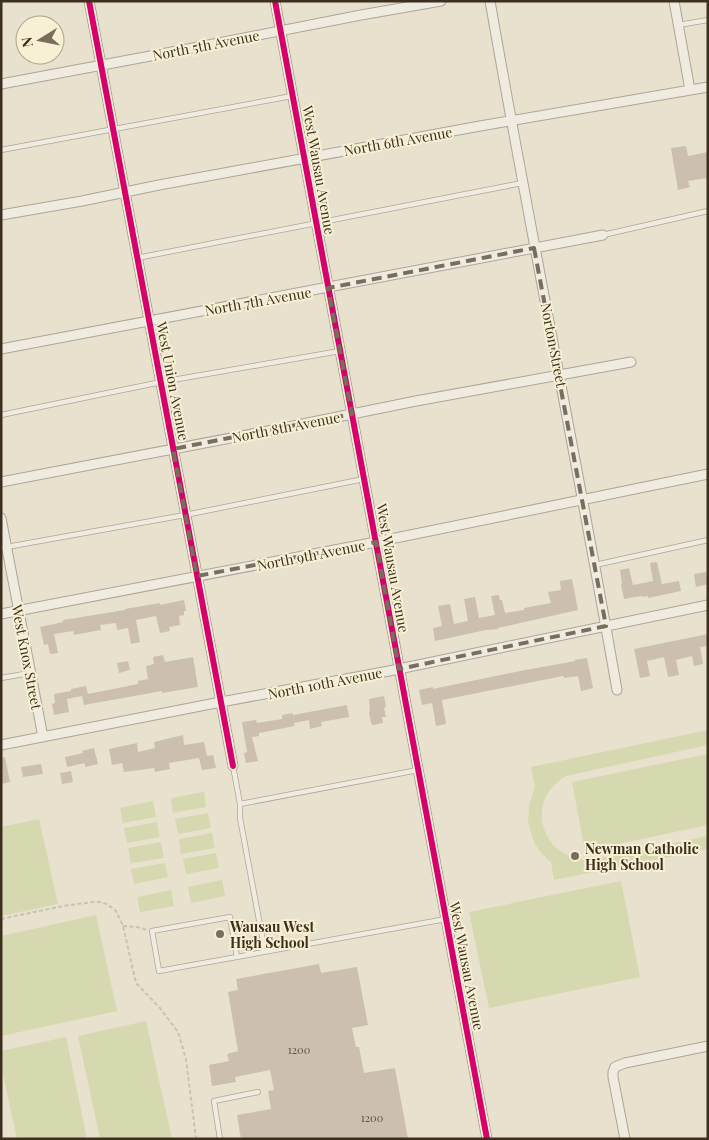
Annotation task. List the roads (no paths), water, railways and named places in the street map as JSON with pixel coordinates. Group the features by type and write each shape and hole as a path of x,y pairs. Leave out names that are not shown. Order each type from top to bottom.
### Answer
{"street":[{"name":"West Union Avenue","path":"89,1 233,766"},
{"name":"West Wausau Avenue","path":"275,1 487,1139"},
{"name":"North 5th Avenue","path":"1,84 441,1"},
{"name":"Norton Street","path":"490,1 510,120 583,499 617,690"},
{"path":"674,1 690,90"},
{"name":"North 6th Avenue","path":"1,215 510,120 708,87"},
{"name":"North 7th Avenue","path":"1,349 603,235"},
{"name":"North 8th Avenue","path":"1,482 631,362"},
{"name":"North 9th Avenue","path":"1,614 376,542 708,474"},
{"name":"West Knox Street","path":"1,518 4,548 18,610 42,737"},
{"name":"North 10th Avenue","path":"1,745 399,669 708,606"},
{"path":"625,1139 613,1077 614,1068 620,1064 708,1046"}],"lane":[{"path":"678,25 708,20"},
{"path":"1,150 293,96"},
{"path":"137,258 522,183"},
{"path":"603,235 708,210"},
{"path":"1,416 160,382 340,351"},
{"path":"4,548 186,515 364,479"},
{"path":"595,565 708,540"},
{"path":"1,678 30,673"},
{"path":"233,766 240,804 240,818 265,952"},
{"path":"240,804 418,770"},
{"path":"237,957 230,917 152,931 159,971 265,952 446,919"},
{"path":"220,1139 214,1102 258,1092"}],"place":[{"name":"Newman Catholic High School","path":"575,856"},
{"name":"Wausau West High School","path":"220,934"}]}
